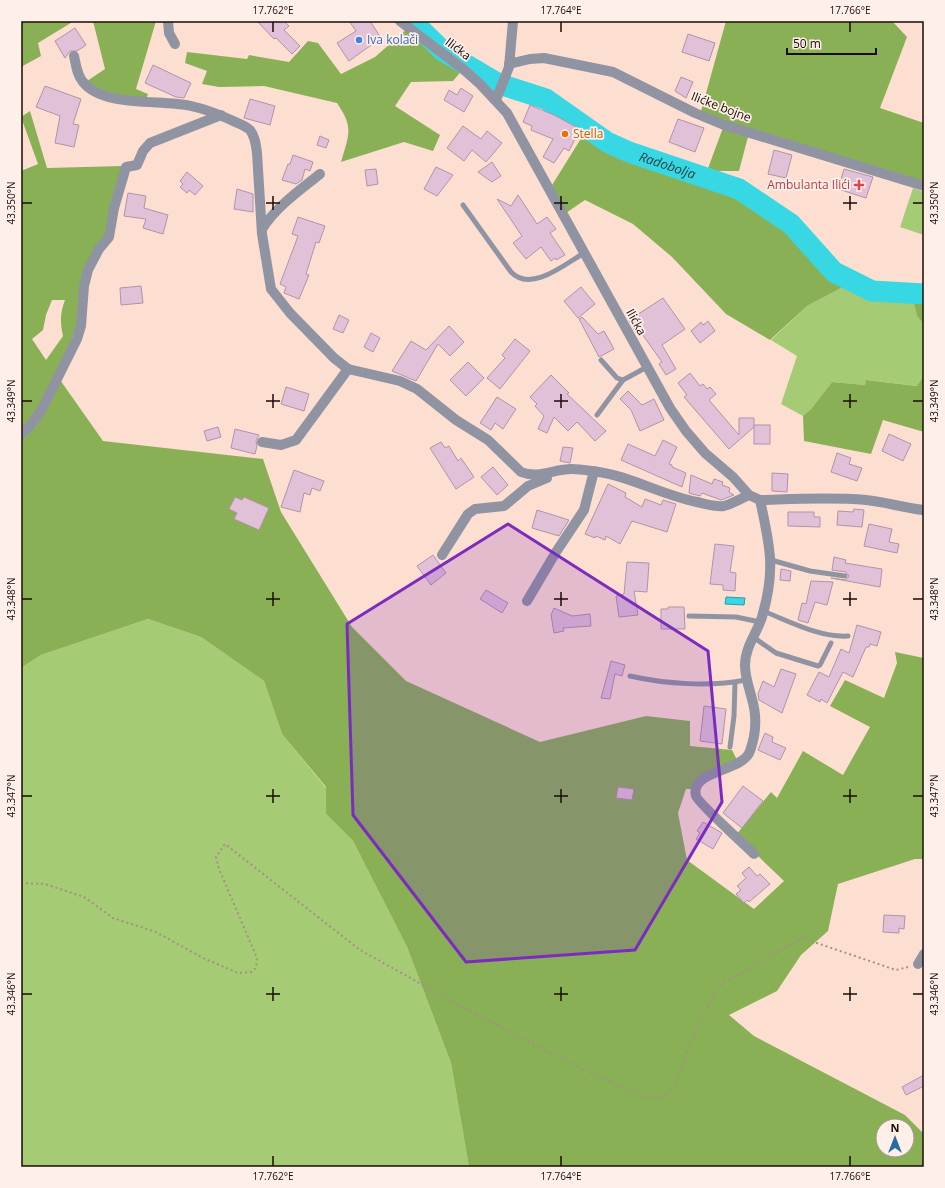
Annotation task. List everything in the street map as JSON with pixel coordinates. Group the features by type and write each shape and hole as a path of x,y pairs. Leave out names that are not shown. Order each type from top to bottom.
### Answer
{"street":[{"path":"168,21 169,33 175,44"},
{"name":"Ilićka","path":"400,21 463,68 496,100 507,113 670,408 686,431 705,452 733,477 749,495 760,500 843,499 886,502 924,510"},
{"path":"496,100 502,90 509,65 513,21"},
{"path":"74,56 79,75 84,83 112,98 127,101 169,103 191,106 221,115 244,125 250,130 255,140 257,153 262,229 271,290 290,313 334,358 348,369 400,381 417,389 456,420 488,440 521,472 536,476 554,470 571,469 594,471 631,481 691,501 710,505 725,506 749,495"},
{"name":"Ilićke bojne","path":"509,65 530,59 544,58 613,72 696,113 724,125 924,186"},
{"path":"21,434 29,427 41,411 77,340 82,320 84,286 88,270 99,249 109,236 114,208 126,167 137,165 143,151 150,143 221,115"},
{"path":"262,229 283,204 320,174"},
{"path":"262,442 281,445 296,440 348,369"},
{"path":"442,555 468,514 475,509 504,506 528,486 571,469"},
{"path":"527,601 556,552 584,510 594,471"},
{"path":"754,854 704,806 696,797 696,789 700,781 711,774 739,764 750,753 754,736 756,715 746,680 745,663 748,646 760,622 769,590 771,560 760,500"},
{"path":"918,964 924,954"}],"lane":[{"path":"463,205 511,272 519,278 534,279 584,253"},
{"path":"601,360 613,374 623,380"},
{"path":"597,415 623,380 647,367"},
{"path":"771,560 810,571 845,576"},
{"path":"763,611 820,632 839,637 848,636"},
{"path":"689,616 736,617 760,622"},
{"path":"753,637 776,653 818,666 820,665 831,643"},
{"path":"630,676 648,680 680,683 735,683 746,680"},
{"path":"730,747 734,716 735,683"}],"path":[{"path":"21,883 45,884 84,897 113,918 156,932 203,958 238,973 251,972 256,968 257,958 219,869 216,857 225,844 360,950 477,1015 592,1074 644,1097 661,1098 670,1093 676,1082 695,1031 719,986 802,938 896,970 918,964"}],"highlighted area":[{"path":"508,524 708,651 722,802 635,950 466,962 353,815 347,624"}],"green space":[{"path":"21,21 74,21 38,43 41,56 21,67"},
{"path":"93,21 156,21 136,89 148,94 145,102 127,101 84,83 105,69"},
{"path":"156,21 168,21 168,24"},
{"path":"726,21 892,21 907,37 880,108 924,123 924,186 749,133 739,171 707,171 724,125 700,115"},
{"path":"408,28 463,69 453,81 411,82 395,106 440,135 433,151 404,142 341,162 348,138 348,125 337,103 264,86 219,87 202,84 207,71 185,63 187,52 247,59 249,55 289,62 308,41 318,43 341,74 375,57"},
{"path":"30,111 47,168 122,166 111,223 94,258 83,308 58,377 103,441 263,459 281,512 352,627 406,681 540,742 646,716 690,721 690,746 732,750 739,764 711,774 696,789 686,789 678,813 687,860 754,909 784,881 736,835 771,792 777,798 803,751 843,775 870,727 830,706 845,680 884,698 897,663 895,652 924,658 924,859 915,859 838,884 828,931 801,955 777,991 729,1015 754,1036 905,1115 908,1118 875,1118 875,1158 915,1158 915,1125 924,1134 924,1167 469,1167 451,1063 407,947 353,841 326,814 326,787 282,734 264,681 201,637 148,619 41,655 21,668 21,171 38,164 21,117","holes":["52,300 65,300 61,318 63,336 46,360 32,339 43,330 46,315"]},
{"path":"585,132 614,151 648,166 744,197 772,216 796,238 843,287 807,306 770,340 726,314 672,257 633,224 585,200 563,215 549,190"},
{"path":"913,188 924,192 924,235 900,227"},
{"path":"843,287 860,294 877,298 913,300 917,316 924,325 924,376 918,386 867,380 865,385 832,382 811,409 803,416 781,404 797,356 771,340 807,306"},
{"path":"924,298 924,325 917,316 913,300"},
{"path":"924,376 924,432 883,420 871,454 804,441 803,416 811,409 832,382 865,385 866,380 917,386"},
{"path":"148,619 201,637 264,681 282,734 326,788 326,814 353,841 407,947 451,1063 469,1167 21,1167 21,668 41,655"}],"water":[{"path":"726,597 745,598 744,605 725,604"}],"building":[{"path":"257,21 284,21 289,26 284,30 300,46 292,54 276,38 274,39"},
{"name":"Iva kolači","path":"349,21 370,21 381,38 349,61 337,43 356,31"},
{"path":"75,28 86,45 77,51 70,51 65,58 55,41"},
{"path":"688,34 715,43 709,61 682,52"},
{"path":"153,65 191,83 184,98 176,97 145,83"},
{"path":"681,77 693,82 686,98 675,91"},
{"path":"45,86 81,99 73,124 79,125 74,147 55,143 60,116 36,107"},
{"path":"461,88 473,96 464,112 444,100 449,90 457,95"},
{"path":"250,99 275,106 270,125 244,118"},
{"path":"530,105 554,115 580,129 569,151 564,148 554,163 543,157 553,139 531,130 532,126 523,122"},
{"path":"678,119 704,128 695,152 669,142"},
{"path":"463,126 481,139 487,131 502,143 486,162 472,150 464,161 447,148"},
{"path":"320,136 329,140 326,148 317,145"},
{"path":"774,150 792,155 786,178 768,174"},
{"path":"293,155 313,162 310,171 305,169 302,180 296,184 282,180"},
{"path":"492,162 501,176 492,182 478,172"},
{"path":"436,167 453,175 437,196 424,189"},
{"path":"376,169 378,184 367,186 365,170"},
{"path":"844,169 873,177 866,198 838,189"},
{"path":"187,172 203,186 195,195 189,190 187,193 180,187 183,184 180,181"},
{"path":"237,189 253,194 253,212 234,209"},
{"path":"128,193 146,196 144,208 168,215 163,234 143,228 146,219 124,216"},
{"path":"518,195 537,224 547,217 556,229 550,233 565,255 551,261 541,247 526,259 513,243 522,236 497,199 511,206"},
{"path":"298,217 325,226 319,243 316,242 306,274 309,275 299,299 284,293 286,287 280,284 298,236 292,234"},
{"path":"141,286 143,303 121,305 120,288"},
{"path":"581,287 595,304 578,318 564,301"},
{"path":"663,298 685,329 662,345 676,369 666,375 659,364 662,362 640,331 636,333 629,320"},
{"path":"339,315 349,320 343,333 333,329"},
{"path":"582,317 598,334 604,331 614,349 599,357 579,319"},
{"path":"708,321 715,331 700,343 691,331 701,322 703,325"},
{"path":"449,326 464,342 450,356 438,344 416,381 392,371 411,341 426,350"},
{"path":"371,333 380,338 373,352 364,347"},
{"path":"515,339 530,351 500,389 487,378 505,358 502,355"},
{"path":"468,362 484,378 466,396 450,380"},
{"path":"690,373 700,386 703,384 707,389 710,387 716,394 709,400 739,435 739,418 754,418 754,427 729,449 684,397 687,395 678,383"},
{"path":"551,375 569,393 567,394 606,431 595,441 577,422 568,431 554,417 547,433 538,429 544,416 535,406 537,404 530,397"},
{"path":"286,387 309,394 304,411 281,404"},
{"path":"628,391 642,405 654,399 664,420 640,431 631,410 620,399"},
{"path":"497,397 516,409 503,429 495,423 491,430 480,423"},
{"path":"754,425 770,425 770,444 754,444"},
{"path":"218,427 221,437 207,441 204,431"},
{"path":"235,429 259,435 256,441 257,446 255,454 231,448"},
{"path":"889,434 911,444 903,461 882,451"},
{"path":"663,440 677,447 669,464 672,465 672,467 686,473 682,487 621,460 628,444 655,456"},
{"path":"441,442 445,448 449,446 458,461 461,458 474,477 456,489 430,448"},
{"path":"563,447 573,448 570,463 560,461"},
{"path":"837,453 851,458 849,464 862,468 857,481 831,472"},
{"path":"493,467 508,485 497,495 481,477"},
{"path":"294,470 324,481 320,491 312,488 310,495 304,493 300,512 281,507"},
{"path":"772,473 788,474 787,492 772,491"},
{"path":"691,475 712,484 714,479 723,482 722,485 730,488 729,492 734,495 721,500 702,493 700,496 689,493"},
{"path":"608,484 626,493 625,497 642,507 645,499 661,505 663,500 676,504 667,532 632,521 620,544 606,536 605,540 596,536 595,538 585,534"},
{"path":"235,497 242,500 244,497 269,508 259,530 234,519 237,513 229,509"},
{"path":"854,509 864,510 862,527 837,525 838,511 853,512"},
{"path":"537,510 569,520 559,536 532,528"},
{"path":"788,512 814,512 814,517 820,517 820,527 788,526"},
{"path":"869,524 892,529 889,542 899,544 897,553 864,546"},
{"path":"715,544 734,546 730,572 736,573 735,591 723,590 723,585 710,584"},
{"path":"433,555 446,573 431,585 417,566"},
{"path":"834,557 846,560 845,563 882,569 880,587 831,578 846,580 849,576 846,572 832,570"},
{"path":"627,562 649,563 647,592 634,591 638,615 619,617 616,596 624,594"},
{"path":"781,569 791,571 790,581 780,580"},
{"path":"811,581 833,582 827,605 815,602 808,623 798,620 802,603 806,604"},
{"path":"486,590 508,603 502,613 480,599"},
{"path":"668,607 684,607 685,629 661,629 661,609 668,609"},
{"path":"554,608 572,616 590,614 591,626 563,628 564,631 554,633 551,615"},
{"path":"857,625 881,632 877,646 870,644 869,647 866,647 853,677 843,672 827,703 821,699 820,702 807,695 819,672 829,677 841,649 849,653"},
{"path":"611,661 625,665 622,676 615,674 610,699 601,698"},
{"path":"781,669 796,674 782,713 759,700 758,694 763,681 774,687"},
{"path":"704,706 726,709 722,744 700,741"},
{"path":"765,733 773,737 772,742 786,748 780,760 758,750"},
{"path":"743,786 763,801 742,828 723,813"},
{"path":"618,787 634,789 632,800 616,798"},
{"path":"703,822 722,833 713,849 696,839 700,833 697,831"},
{"path":"749,867 757,876 760,874 770,884 749,902 747,900 744,903 736,894 741,890 737,886 746,878 742,873"},
{"path":"884,915 905,916 904,929 899,928 899,933 883,932"},
{"path":"924,1075 924,1086 906,1095 902,1087"}],"waterway":[{"name":"Radobolja","path":"412,21 443,51 499,84 546,99 607,142 629,152 739,189 791,224 834,272 872,291 924,294"}],"place":[{"name":"Iva kolači","path":"359,40"},
{"name":"Stella","path":"565,134"},
{"name":"Ambulanta Ilići","path":"859,185"}]}
